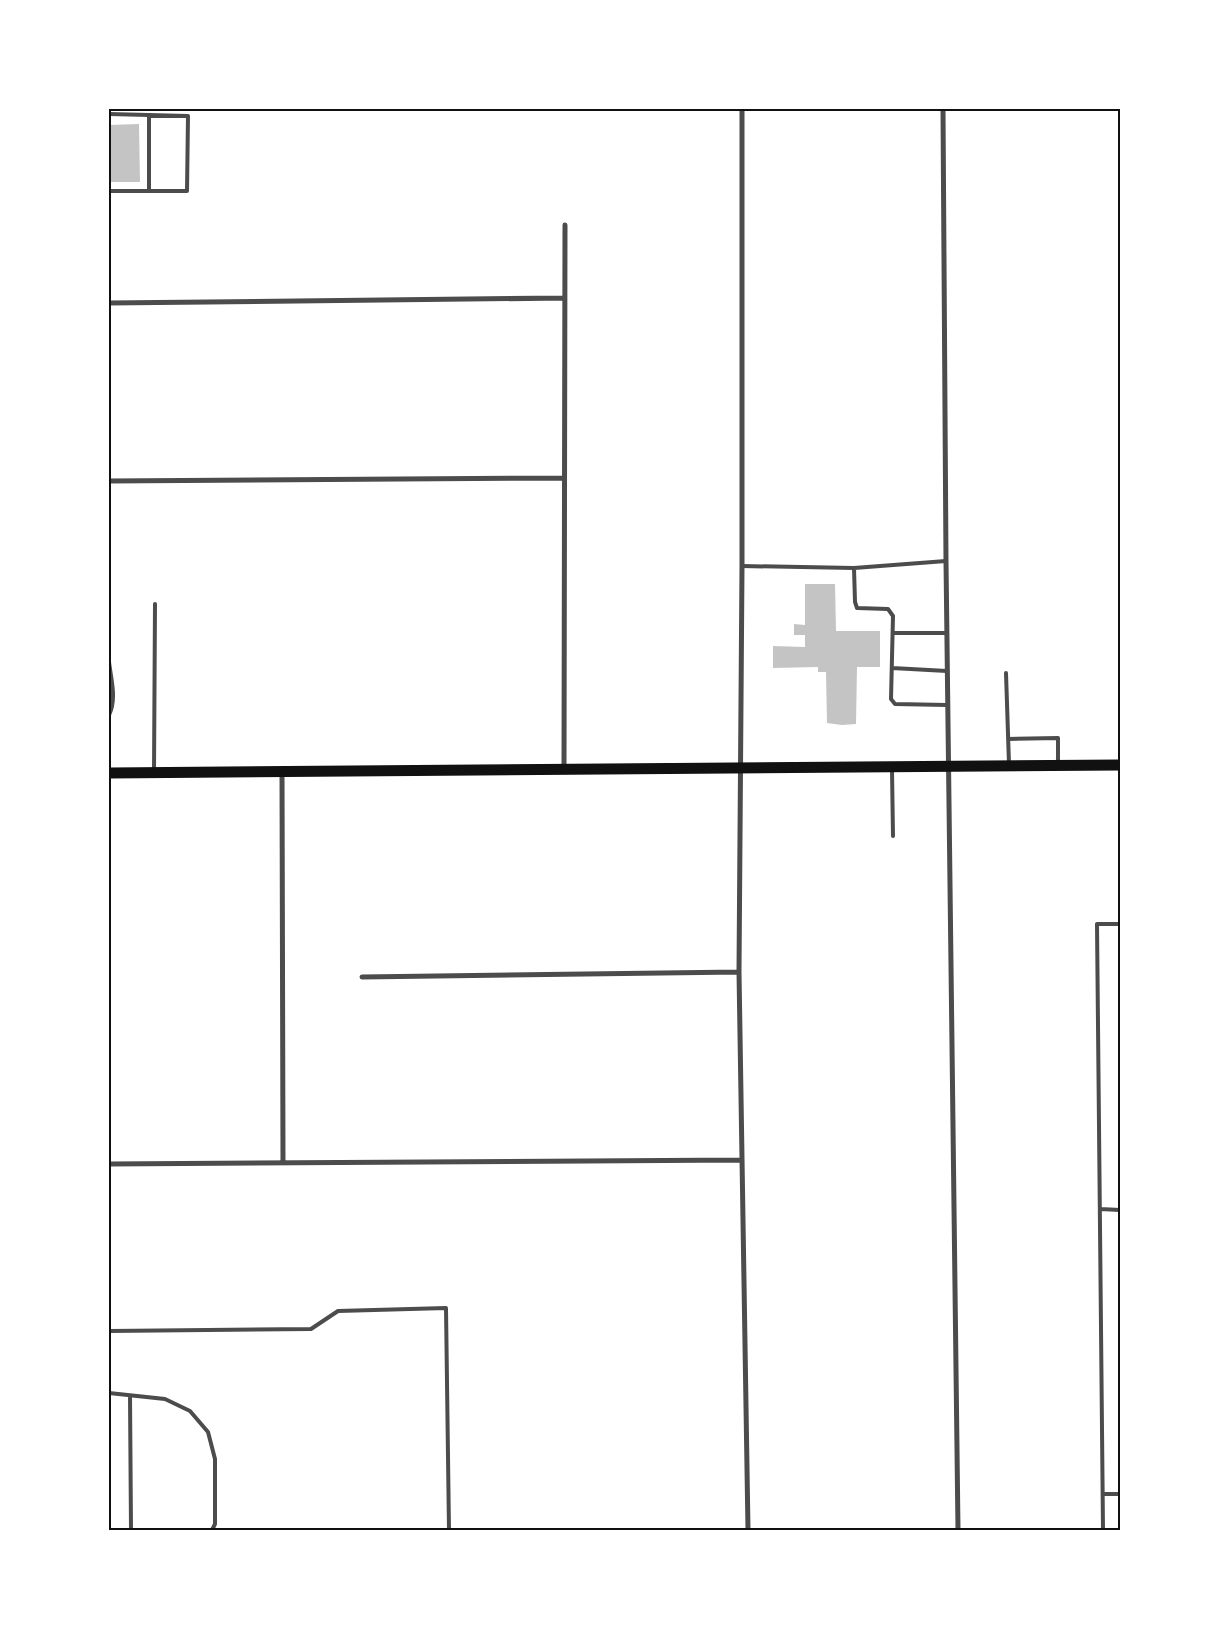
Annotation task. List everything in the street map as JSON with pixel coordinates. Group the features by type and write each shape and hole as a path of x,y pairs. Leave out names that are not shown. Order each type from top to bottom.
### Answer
{"main road":[{"path":"109,773 1120,765"}],"street":[{"path":"742,109 742,566 739,972 748,1530"},
{"path":"943,109 948,767 958,1530"},
{"path":"564,770 565,225"},
{"path":"109,303 565,298"},
{"path":"109,480 564,478"},
{"path":"282,771 284,1162"},
{"path":"362,977 739,972"},
{"path":"109,1164 741,1160"}],"lane":[{"path":"109,114 188,116 187,191 109,192"},
{"path":"149,115 149,191"},
{"path":"742,566 854,568 946,561"},
{"path":"854,568 855,602 858,608 888,609 893,616 891,699 895,704 948,705"},
{"path":"154,772 156,604"},
{"path":"893,633 947,632"},
{"path":"109,662 113,707 109,715"},
{"path":"892,668 947,671"},
{"path":"1006,673 1009,767"},
{"path":"1008,738 1058,738 1058,766"},
{"path":"892,767 893,836"},
{"path":"1103,1530 1097,924 1120,924"},
{"path":"1100,1209 1120,1210"},
{"path":"109,1331 312,1328 338,1311 446,1308 449,1530"},
{"path":"109,1393 165,1399 190,1410 208,1432 215,1458 214,1524 212,1530"},
{"path":"130,1396 131,1530"},
{"path":"1103,1494 1120,1494"}],"building":[{"path":"139,124 140,182 109,182 109,125"},
{"path":"805,584 835,584 836,631 880,631 880,667 857,667 856,724 827,723 826,672 818,672 818,667 773,668 773,646 805,647 805,635 794,635 794,624 805,625"}]}
